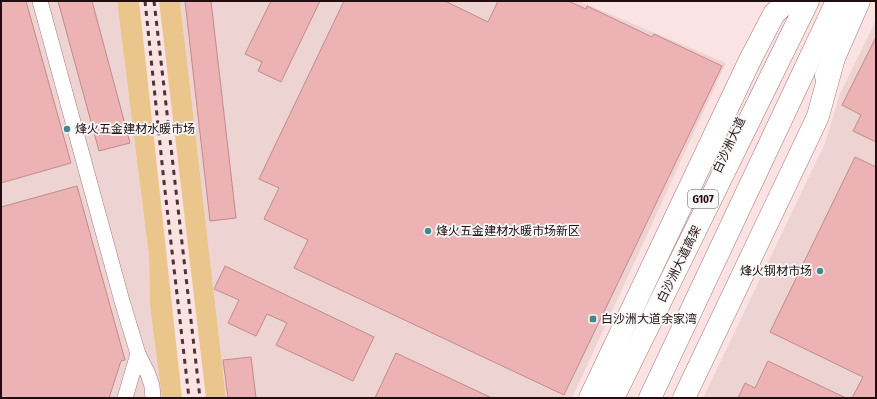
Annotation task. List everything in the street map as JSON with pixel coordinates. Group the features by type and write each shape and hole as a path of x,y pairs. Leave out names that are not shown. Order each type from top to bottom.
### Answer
{"main road":[{"path":"590,398 742,75 774,14 786,1"},
{"name":"白沙洲大道","path":"608,398 679,252 737,127 800,1"},
{"name":"白沙洲大道高架","path":"613,398 808,1"},
{"path":"650,398 837,1"},
{"path":"672,398 775,190 859,1"},
{"path":"684,398 818,116 834,58"}],"street":[{"path":"40,1 122,301 138,354 152,386 153,398"},
{"path":"125,398 138,354"}],"shaded area":[{"name":"烽火五金建材水暖市场","path":"1,1 117,1 149,256 150,306 162,398 1,398"},
{"path":"117,1 139,1 182,398 162,398 150,306 149,256"},
{"path":"159,1 180,1 226,398 206,398"},
{"name":"烽火五金建材水暖市场新区","path":"180,1 579,1 726,63 572,398 226,398"},
{"name":"烽火钢材市场","path":"876,20 876,398 703,398 825,143 840,94"}],"building":[{"path":"1,1 26,1 71,163 1,183"},
{"path":"58,1 92,1 130,143 99,151"},
{"path":"185,1 211,1 236,218 210,221"},
{"path":"271,1 320,1 281,82 258,71 262,62 245,54"},
{"name":"烽火五金建材水暖市场新区","path":"344,1 445,1 488,22 498,1 568,1 586,9 587,6 652,37 654,34 722,66 564,395 294,268 308,240 264,219 279,188 259,179"},
{"path":"876,37 876,142 853,131 861,115 842,105"},
{"path":"855,157 876,167 876,398 852,398 863,377 770,332"},
{"path":"77,186 125,360 121,361 109,398 1,398 1,207"},
{"path":"225,266 374,337 353,381 276,345 287,323 267,314 256,336 228,323 239,300 214,289"},
{"path":"396,353 492,398 375,398"},
{"path":"251,357 256,398 228,398 223,360"},
{"path":"768,361 846,398 738,398 745,383 755,388"}],"railway":[{"path":"145,1 189,398"},
{"path":"154,1 200,398"}],"place":[{"name":"烽火五金建材水暖市场","path":"67,129"},
{"name":"烽火五金建材水暖市场新区","path":"428,231"},
{"name":"烽火钢材市场","path":"820,271"},
{"name":"白沙洲大道余家湾","path":"593,319"}]}
